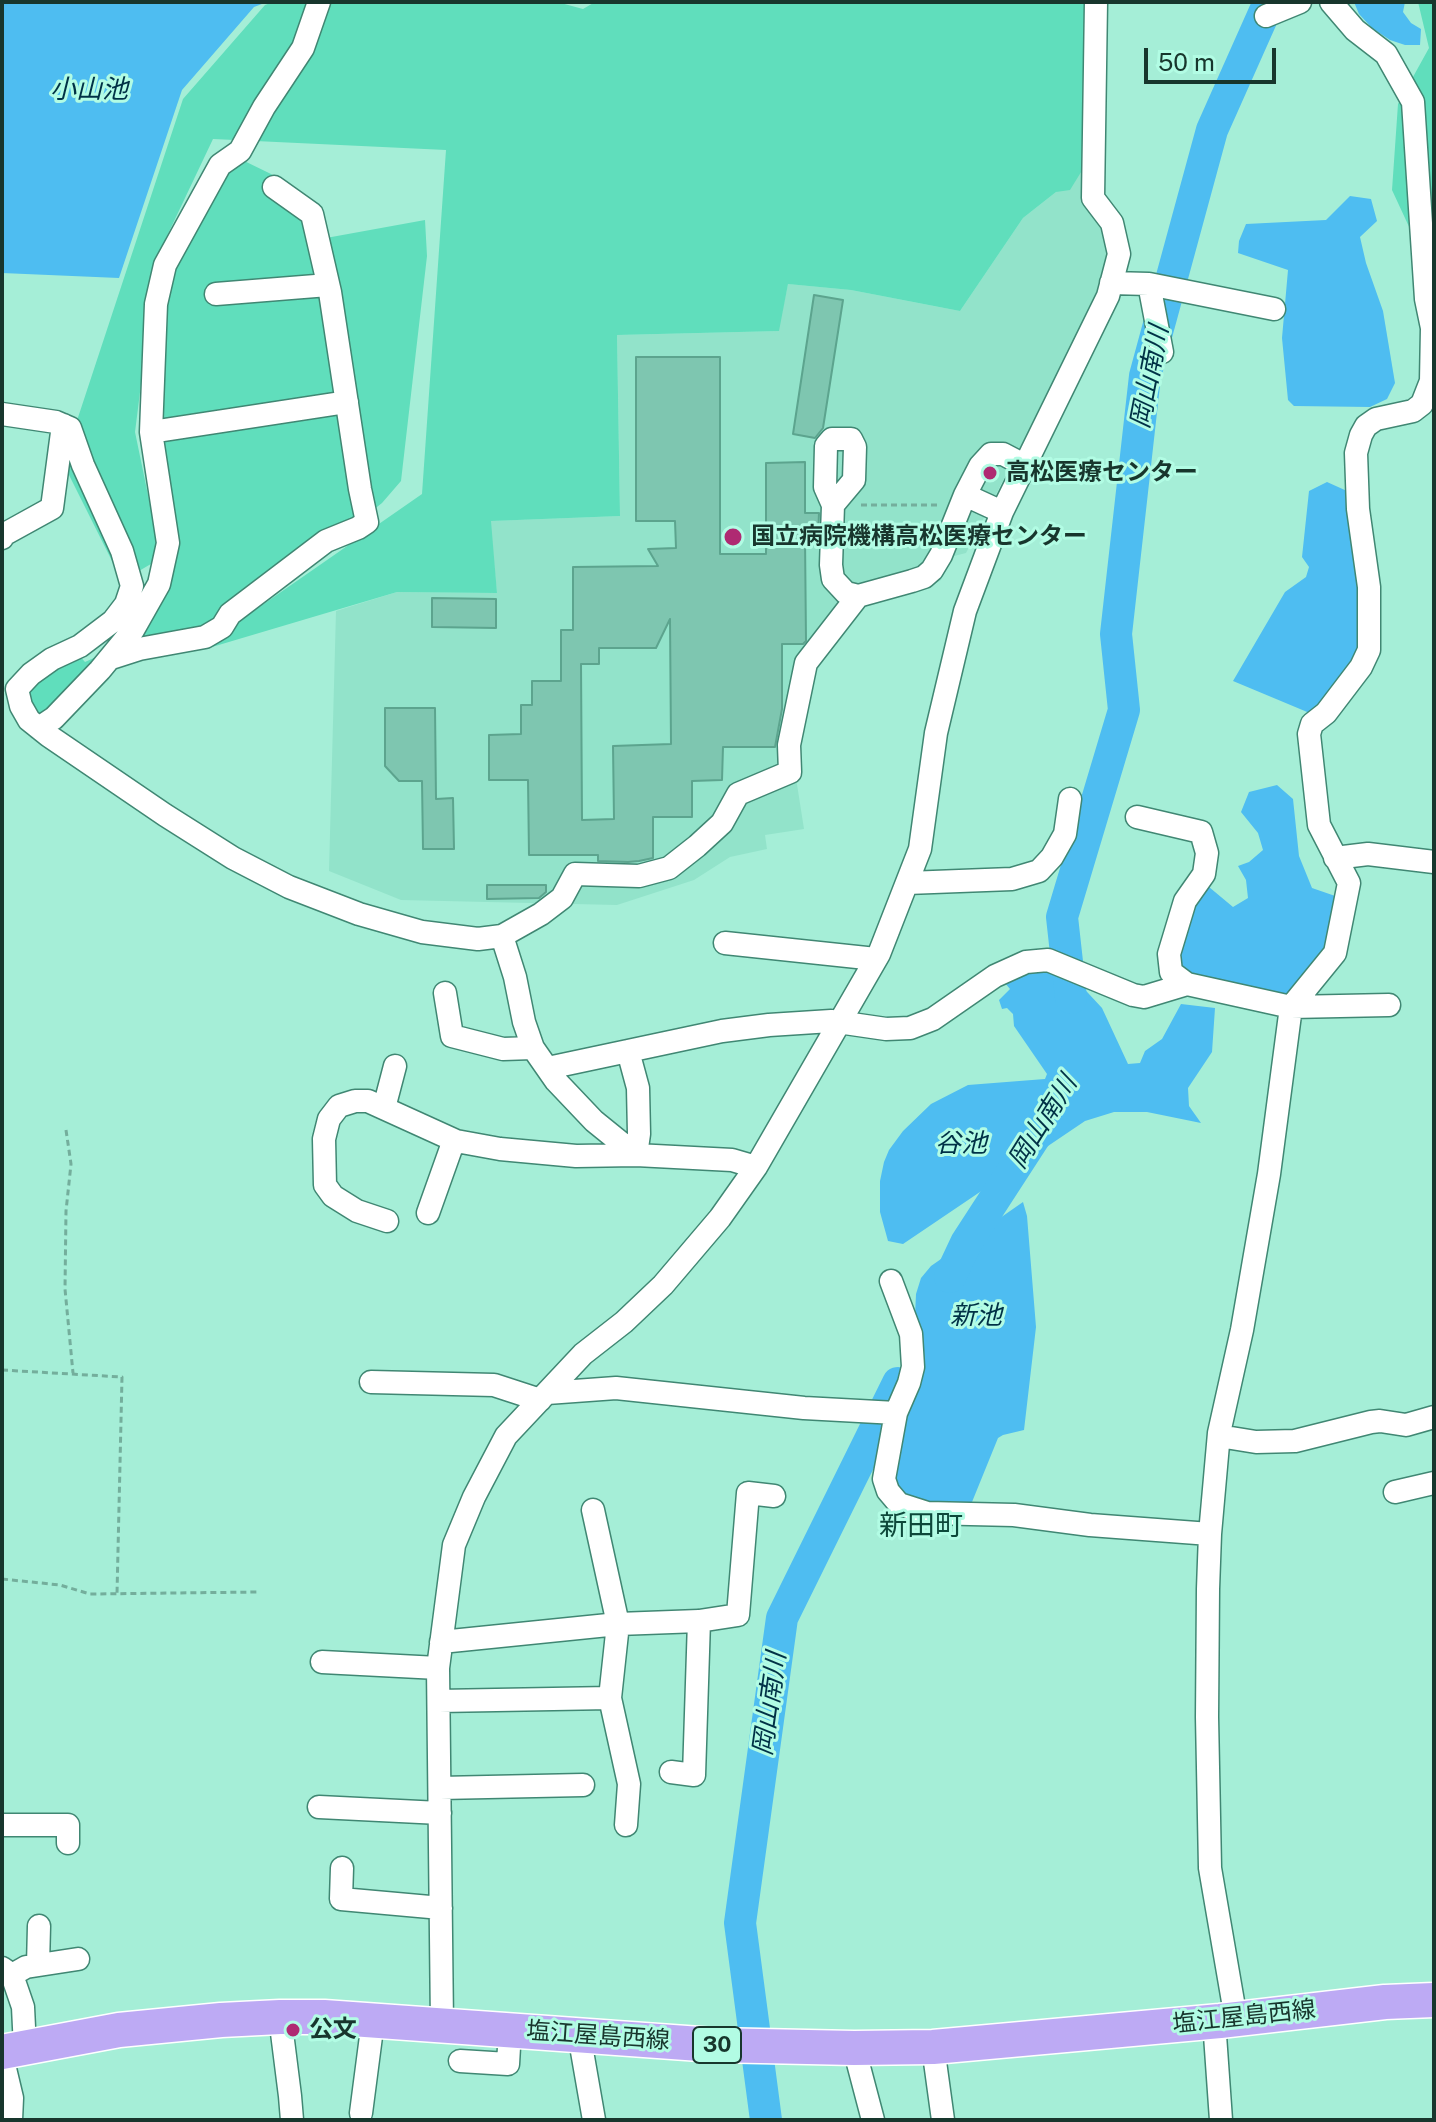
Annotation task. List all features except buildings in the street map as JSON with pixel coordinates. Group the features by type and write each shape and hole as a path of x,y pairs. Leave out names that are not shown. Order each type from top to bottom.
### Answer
{"main road":[{"name":"塩江屋島西線","path":"10,2052 119,2030 280,2017 324,2017 714,2045 933,2047 1385,2002 1434,2000"}],"street":[{"path":"39,728 54,718 110,659 133,630 159,584 168,543 151,432 156,304 165,265 220,165 240,151 264,107 303,48 319,2"},
{"path":"442,2025 438,1668 454,1545 474,1497 506,1436 583,1354 624,1322 663,1285 720,1218 756,1167 876,959 920,849 936,733 965,611 1002,512 1108,296 1119,254 1112,223 1093,198 1096,2"},
{"path":"1266,16 1300,2"},
{"path":"1221,2120 1215,2035 1228,2020 1210,1868 1207,1717 1210,1534 1219,1436 1242,1330 1269,1174 1291,1007 1335,953 1349,883 1319,825 1309,734 1312,724 1326,713 1361,667 1369,650 1369,587 1358,509 1356,453 1366,426 1376,419 1413,411 1422,404 1431,381 1432,328 1426,299 1413,102 1386,54 1355,30 1331,2"},
{"path":"110,659 139,649 205,637 222,627 230,614 326,541 367,522 328,285 312,214 274,187"},
{"path":"1111,283 1149,284 1274,309"},
{"path":"1149,284 1162,352"},
{"path":"216,294 328,285"},
{"path":"151,432 347,402"},
{"path":"2,414 56,422 70,428 83,465 122,551 132,586 126,604 113,621 80,646 52,659 17,689 21,706 29,720 165,815 233,858 289,887 359,914 422,932 478,939 502,936 562,898 575,874 639,876 669,868 722,823 738,794 790,772 789,745 806,663 858,596"},
{"path":"2,538 52,508 63,425"},
{"path":"833,505 833,579 846,593 858,596 924,577 932,570 980,466 991,454 1003,454 1024,465"},
{"path":"963,500 1002,512"},
{"path":"907,883 1012,879 1039,871 1052,857 1065,834 1070,799"},
{"path":"1137,817 1201,832 1207,853 1204,874 1185,901 1169,954 1171,972 1187,984 1291,1007 1389,1005"},
{"path":"1335,858 1368,854 1434,862"},
{"path":"502,936 533,1048 556,1081 594,1121 636,1155"},
{"path":"725,943 876,959"},
{"path":"548,1068 722,1031 769,1025 831,1021 886,1029 910,1028 933,1019 995,976 1026,962 1048,960 1144,997 1187,984"},
{"path":"445,993 452,1036 503,1049 533,1048"},
{"path":"628,1051 638,1088 636,1155"},
{"path":"384,1108 395,1066"},
{"path":"387,1221 357,1211 333,1196 325,1185 324,1139 329,1119 339,1106 368,1101 454,1140 500,1149 576,1156 636,1155 732,1160 756,1167"},
{"path":"428,1213 454,1140"},
{"path":"891,1281 911,1334 913,1367 896,1413 884,1479 888,1491 899,1504 927,1513 1014,1515 1090,1525 1210,1534"},
{"path":"371,1382 494,1385 543,1396 616,1388 804,1408 896,1413"},
{"path":"1219,1436 1256,1442 1295,1441 1371,1422 1406,1425 1434,1417"},
{"path":"1395,1492 1434,1483"},
{"path":"441,1642 618,1624 699,1621 738,1615 748,1493 774,1496"},
{"path":"593,1510 618,1624 610,1698 629,1784 626,1825"},
{"path":"671,1772 694,1775 699,1621"},
{"path":"322,1662 438,1668"},
{"path":"439,1701 610,1698"},
{"path":"440,1788 583,1785"},
{"path":"319,1807 440,1813"},
{"path":"2,1825 68,1825 68,1843"},
{"path":"342,1868 341,1899 441,1908"},
{"path":"38,1965 39,1926"},
{"path":"11,2120 10,2052 23,2007 7,1971 78,1959"},
{"path":"280,2017 292,2120"},
{"path":"361,2113 373,2021"},
{"path":"460,2061 508,2064 510,2030"},
{"path":"579,2034 594,2120"},
{"path":"933,2047 943,2120"},
{"path":"854,2048 873,2120"}],"path":[{"path":"833,505 963,500"},
{"path":"66,1130 71,1164 66,1211 65,1289 73,1373"},
{"path":"2,1370 122,1377 117,1594"},
{"path":"2,1579 60,1585 90,1594 259,1592"}],"shaded area":[{"path":"273,2 557,2 583,9 595,2 1091,2 1086,164 1070,190 1056,192 1023,218 960,311 851,290 788,284 779,331 617,335 620,516 491,521 497,593 397,592 212,647 245,617 422,494 446,150 213,139 157,257 135,432 161,558 122,581 63,463 183,99 265,5"},
{"path":"1418,2 1434,2 1434,295 1430,272 1392,190 1398,104 1429,48"},
{"path":"232,155 271,174 311,205 326,238 425,220 427,256 401,481 382,503 358,522 204,632 140,643 37,720 22,687 78,654 85,662 138,638 166,584 158,427 167,268"},
{"name":"国立病院機構高松医療センター","path":"1086,164 1092,212 1102,229 1109,261 1102,287 966,553 950,557 941,580 928,588 870,604 861,610 846,624 809,677 796,778 804,829 765,835 767,849 730,857 694,880 617,905 401,900 329,871 336,611 397,592 497,593 490,521 620,516 617,335 778,331 788,284 851,290 960,311 1023,218"}],"water":[{"name":"小山池","path":"2,2 267,2 254,7 182,90 119,278 2,273"},
{"path":"1354,2 1405,2 1403,12 1411,23 1421,29 1420,45 1405,45 1390,40 1372,28 1359,14"},
{"path":"1350,196 1371,199 1377,221 1360,237 1383,311 1395,383 1387,399 1370,407 1294,406 1288,400 1282,338 1288,270 1238,253 1239,241 1246,224 1326,220"},
{"path":"1327,482 1347,491 1364,644 1355,666 1312,714 1233,681 1285,592 1306,577 1309,567 1302,557 1309,491"},
{"path":"1277,785 1293,799 1299,856 1312,888 1341,898 1326,956 1288,996 1190,974 1176,962 1189,916 1209,887 1233,907 1248,898 1246,880 1238,866 1249,862 1263,850 1258,833 1241,812 1249,792"},
{"name":"谷池","path":"1034,965 1076,980 1102,1008 1128,1064 1140,1063 1145,1051 1162,1039 1181,1004 1215,1008 1212,1052 1188,1088 1189,1106 1201,1123 1147,1112 1114,1112 1085,1121 903,1244 888,1241 880,1212 880,1181 889,1150 903,1131 931,1104 968,1085 1045,1079 1047,1074 1014,1026 1013,1014 1007,1008 1002,1009 999,1000 1010,989 1005,983"},
{"name":"新池","path":"1023,1202 1027,1216 1036,1327 1024,1430 998,1438 972,1502 917,1500 893,1489 916,1294 921,1278 931,1266"}],"waterway":[{"name":"岡山南川","path":"1071,998 1062,917 1124,710 1116,634 1145,376 1212,130 1269,2"},
{"name":"岡山南川","path":"950,1277 966,1243 1038,1132"},
{"name":"岡山南川","path":"766,2120 740,1923 782,1618 898,1383"}],"place":[{"name":"高松医療センター","path":"990,473"},
{"name":"国立病院機構高松医療センター","path":"733,537"},
{"name":"公文","path":"293,2030"}],"district":[{"name":"新田町","path":"921,1526"}]}
